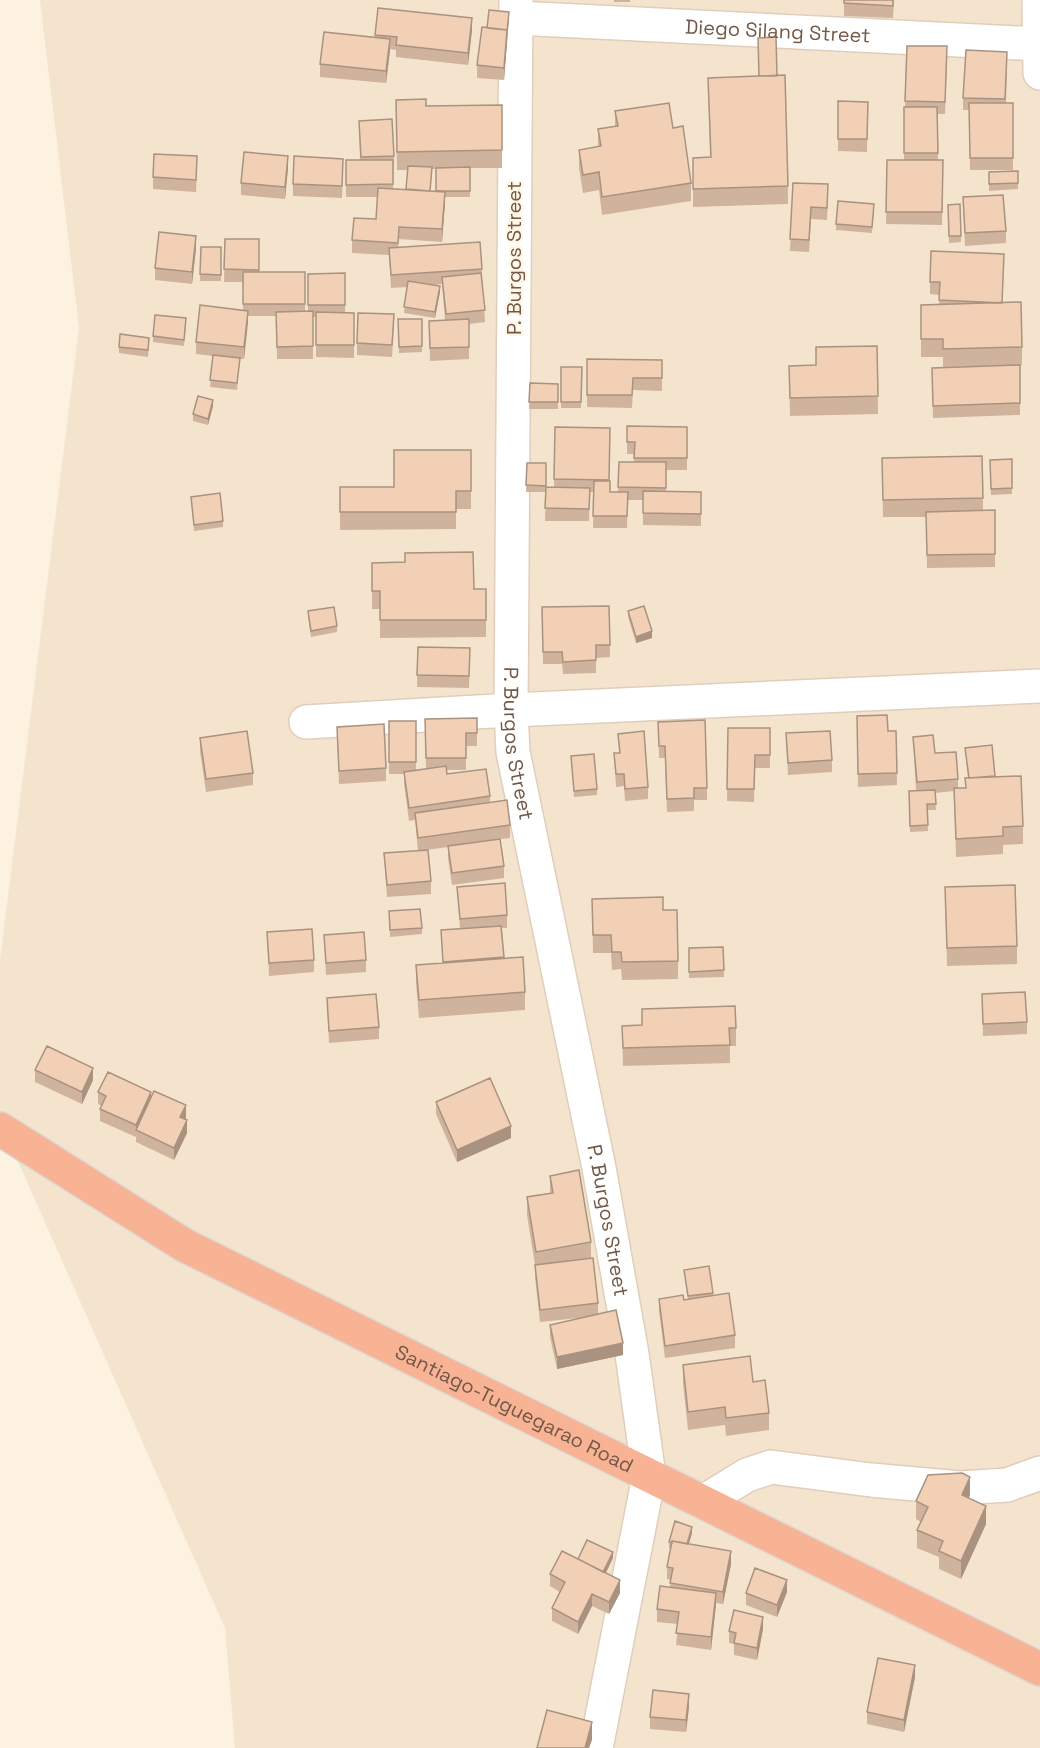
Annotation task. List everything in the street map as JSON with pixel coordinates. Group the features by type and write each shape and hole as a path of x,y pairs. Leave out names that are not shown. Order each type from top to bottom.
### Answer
{"highway":[{"name":"Santiago-Tuguegarao Road","path":"0,1129 184,1245 1040,1669"}],"street":[{"path":"1039,0 1040,74"},
{"name":"Diego Silang Street","path":"516,9 1040,44"},
{"name":"P. Burgos Street","path":"516,9 510,710 513,752 599,1168 633,1354 649,1476 596,1748"},
{"path":"306,722 510,710 1040,687"},
{"path":"703,1502 747,1475 771,1467 871,1480 960,1488 1006,1485 1040,1473"}],"shaded area":[{"path":"40,0 1040,0 1040,1748 235,1748 225,1628 0,1121 0,960 79,328"}],"building":[{"path":"844,0 893,0 893,6 844,3"},
{"path":"378,8 472,18 468,53 396,45 397,37 375,35"},
{"path":"489,10 509,12 507,32 507,30 487,28"},
{"path":"482,27 507,30 504,68 477,65"},
{"path":"324,32 390,39 386,71 320,64"},
{"path":"776,37 777,76 759,76 758,38"},
{"path":"907,46 947,46 945,102 905,101"},
{"path":"966,50 1007,52 1005,99 963,98"},
{"path":"785,75 788,186 693,189 693,158 711,157 708,78"},
{"path":"426,99 426,106 502,105 502,150 397,152 396,100"},
{"path":"838,101 868,102 867,139 838,139"},
{"path":"669,103 673,128 683,126 691,183 602,197 599,172 583,175 579,150 601,146 598,129 618,126 615,111"},
{"path":"969,103 1013,103 1013,158 970,158"},
{"path":"904,107 937,107 938,153 904,153"},
{"path":"392,119 394,156 361,157 359,121"},
{"path":"244,152 288,156 285,187 241,183"},
{"path":"154,154 197,156 196,180 153,177"},
{"path":"294,156 343,159 342,186 293,184"},
{"path":"346,160 393,160 393,184 346,185"},
{"path":"887,160 943,160 942,212 886,212"},
{"path":"408,166 432,167 430,191 406,189"},
{"path":"470,167 470,191 436,191 436,168"},
{"path":"1018,171 1018,183 989,184 989,172"},
{"path":"793,183 828,184 827,208 811,207 809,240 790,239"},
{"path":"378,188 445,192 442,229 399,227 398,243 352,240 354,218 376,219"},
{"path":"1003,195 1006,231 965,233 963,197"},
{"path":"838,201 874,204 872,227 836,224"},
{"path":"960,204 961,236 949,236 948,205"},
{"path":"159,232 196,236 192,272 155,268"},
{"path":"225,239 259,239 259,270 224,269"},
{"path":"480,242 482,269 391,275 389,248"},
{"path":"201,247 221,247 221,275 200,274"},
{"path":"931,251 1004,254 1002,303 939,300 940,282 930,282"},
{"path":"243,272 305,272 305,304 243,304"},
{"path":"345,273 345,305 308,305 308,274"},
{"path":"481,273 485,310 446,314 442,277"},
{"path":"408,281 440,286 435,312 404,307"},
{"path":"1021,302 1022,347 943,349 943,339 921,339 921,305"},
{"path":"200,305 248,311 244,347 196,342"},
{"path":"313,311 313,346 277,347 276,312"},
{"path":"316,312 354,313 354,345 316,345"},
{"path":"358,313 394,314 392,345 357,343"},
{"path":"155,315 186,318 184,340 153,336"},
{"path":"398,319 422,319 422,346 399,347"},
{"path":"469,319 469,347 430,348 429,321"},
{"path":"120,334 149,338 148,350 119,347"},
{"path":"877,346 878,396 790,398 789,366 816,365 816,347"},
{"path":"213,355 240,358 237,383 210,380"},
{"path":"587,359 662,360 662,378 633,378 632,395 587,395"},
{"path":"1020,365 1020,403 933,406 932,368"},
{"path":"561,367 582,367 581,402 561,402"},
{"path":"530,383 558,384 558,402 529,402"},
{"path":"198,396 213,400 208,419 193,414"},
{"path":"627,426 687,427 687,458 634,458 635,442 627,442"},
{"path":"555,427 610,428 609,480 554,479"},
{"path":"394,450 471,450 471,491 456,491 456,512 340,512 340,487 394,487"},
{"path":"982,456 983,498 883,500 882,458"},
{"path":"1012,459 1012,488 991,489 990,460"},
{"path":"619,462 666,462 666,488 618,487"},
{"path":"527,463 546,463 546,486 526,485"},
{"path":"594,481 610,481 610,492 628,492 627,516 593,516"},
{"path":"546,487 590,488 589,509 545,508"},
{"path":"643,491 701,492 701,514 643,513"},
{"path":"220,493 223,521 194,525 191,497"},
{"path":"995,510 995,554 927,555 926,512"},
{"path":"473,552 474,589 486,589 486,620 380,620 380,591 372,591 372,563 405,562 405,553"},
{"path":"609,606 610,645 596,645 596,660 563,662 562,652 543,652 542,607"},
{"path":"644,606 652,631 636,637 628,611"},
{"path":"334,607 337,626 311,631 308,611"},
{"path":"418,647 470,648 469,676 417,675"},
{"path":"887,715 888,731 896,731 897,773 858,774 857,716"},
{"path":"477,718 477,733 466,733 466,758 426,758 425,719"},
{"path":"705,720 707,788 694,788 694,798 667,799 665,746 659,746 658,722"},
{"path":"389,721 416,721 416,762 389,762"},
{"path":"384,724 386,768 339,771 337,727"},
{"path":"728,728 770,728 770,755 755,755 754,789 727,789"},
{"path":"247,731 253,773 206,779 200,738"},
{"path":"644,731 648,787 625,789 624,774 616,774 614,753 620,753 618,734"},
{"path":"830,731 832,760 788,763 786,733"},
{"path":"933,735 935,753 956,752 958,779 917,782 913,737"},
{"path":"992,745 995,776 969,778 965,748"},
{"path":"594,754 597,789 574,791 571,756"},
{"path":"446,766 447,774 486,769 490,796 409,808 404,772"},
{"path":"1021,776 1023,826 1003,827 1003,836 956,839 954,788 966,788 965,778"},
{"path":"935,790 936,804 927,804 928,825 910,826 909,791"},
{"path":"507,800 510,825 418,838 415,813"},
{"path":"500,839 504,866 452,873 448,846"},
{"path":"428,850 431,881 387,885 384,853"},
{"path":"505,883 507,915 460,919 457,887"},
{"path":"1015,885 1017,946 947,948 945,887"},
{"path":"663,897 663,910 677,910 678,961 622,962 621,952 612,952 611,935 593,935 592,899"},
{"path":"420,909 422,928 390,930 389,911"},
{"path":"501,926 504,957 443,962 441,930"},
{"path":"312,929 314,960 269,963 267,932"},
{"path":"364,932 366,960 326,963 324,935"},
{"path":"723,947 724,970 689,972 689,948"},
{"path":"523,957 525,992 419,1000 416,965"},
{"path":"1025,992 1027,1022 983,1024 982,994"},
{"path":"376,994 379,1027 329,1031 327,998"},
{"path":"735,1006 736,1028 729,1028 730,1045 623,1048 622,1026 642,1025 642,1009"},
{"path":"47,1046 93,1068 82,1092 35,1070"},
{"path":"108,1072 151,1092 136,1125 100,1109 106,1096 98,1092"},
{"path":"490,1078 511,1126 457,1150 436,1102"},
{"path":"154,1091 186,1105 180,1117 187,1120 174,1148 136,1130"},
{"path":"579,1170 591,1242 536,1252 527,1197 553,1193 550,1176"},
{"path":"593,1258 598,1303 540,1310 535,1265"},
{"path":"709,1266 713,1293 688,1296 684,1270"},
{"path":"729,1293 735,1335 665,1346 659,1299 683,1295 684,1300"},
{"path":"616,1310 623,1343 557,1357 550,1325"},
{"path":"750,1356 753,1382 765,1380 769,1413 726,1418 725,1407 688,1412 683,1365"},
{"path":"962,1473 970,1477 962,1495 986,1506 961,1561 939,1551 943,1541 917,1530 928,1507 916,1501 928,1475"},
{"path":"675,1521 692,1527 687,1544 669,1542"},
{"path":"587,1540 613,1552 603,1572 578,1559"},
{"path":"672,1541 731,1551 723,1592 670,1583 673,1568 667,1567"},
{"path":"562,1551 620,1580 609,1602 592,1594 578,1622 552,1608 565,1582 550,1574"},
{"path":"755,1568 787,1580 777,1605 746,1593"},
{"path":"660,1586 716,1593 711,1637 676,1633 679,1612 657,1609"},
{"path":"734,1610 763,1617 757,1648 734,1643 736,1633 729,1631"},
{"path":"878,1658 915,1665 904,1720 867,1712"},
{"path":"653,1690 689,1694 686,1720 650,1717"},
{"path":"547,1710 592,1722 585,1748 537,1748"}]}
